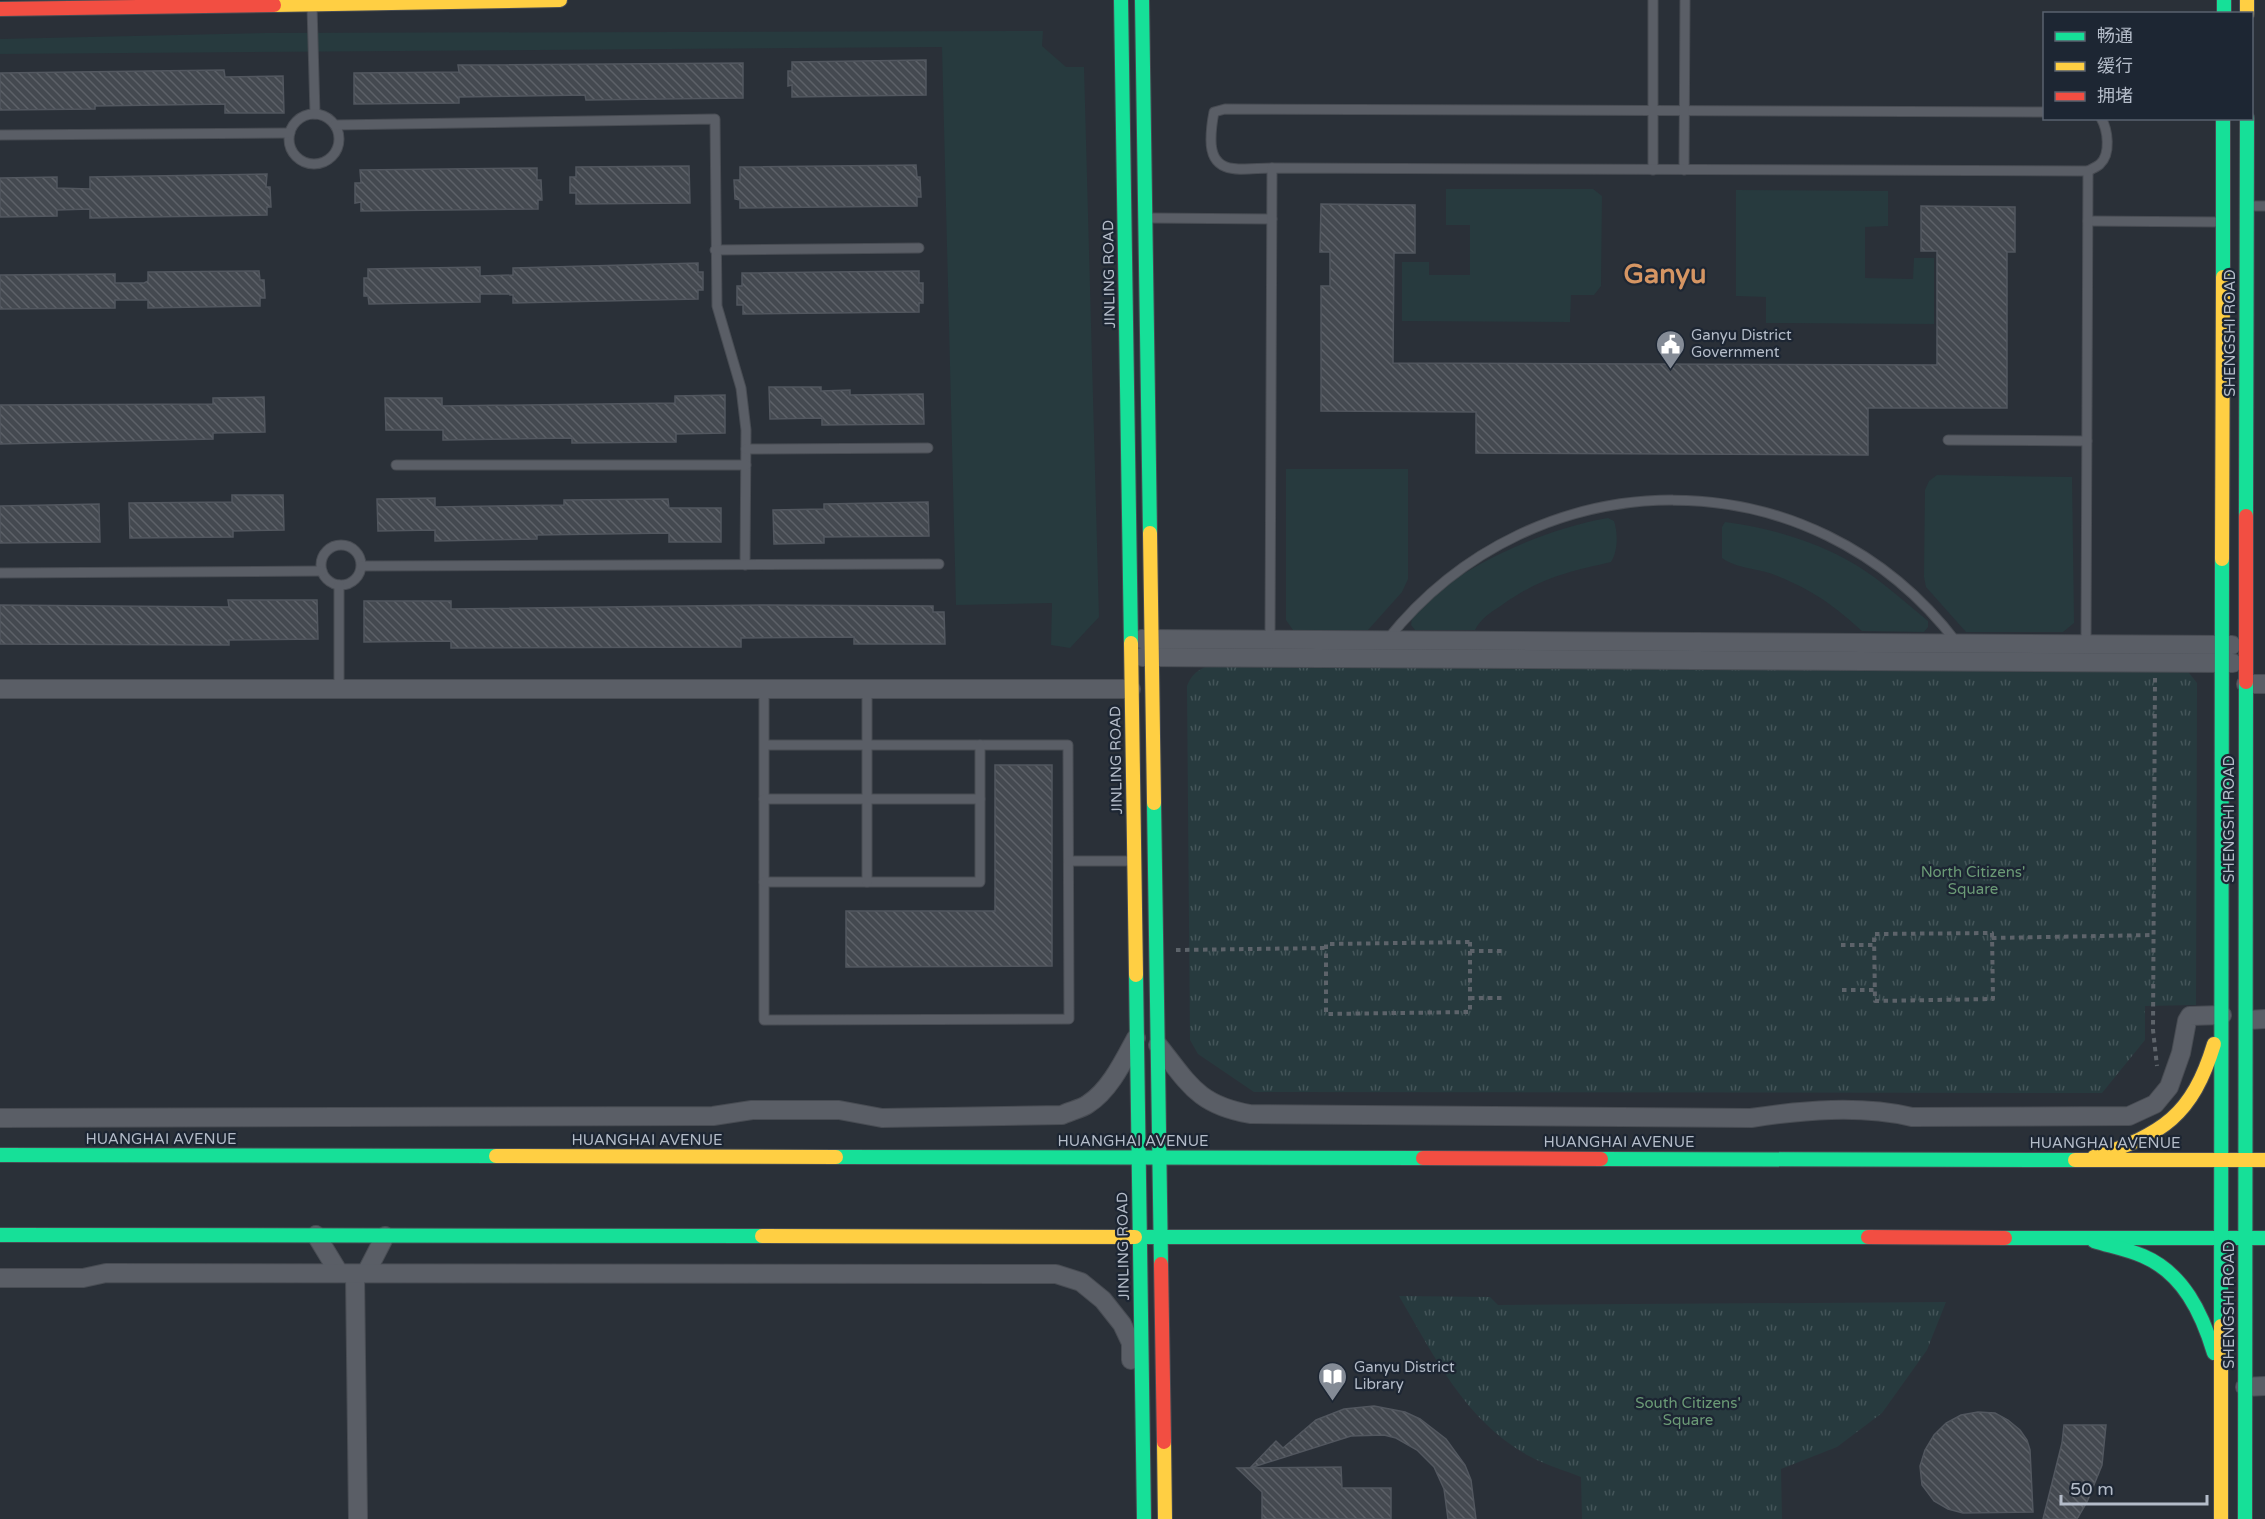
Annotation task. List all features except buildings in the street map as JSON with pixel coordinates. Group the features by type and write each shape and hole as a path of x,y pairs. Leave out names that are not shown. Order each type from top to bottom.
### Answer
{"main road":[{"path":"0,9 560,0"},
{"name":"JINLING ROAD","path":"1121,0 1144,1519"},
{"path":"1142,0 1165,1519"},
{"name":"SHENGSHI ROAD","path":"2221,1519 2223,120"},
{"name":"SHENGSHI ROAD","path":"2245,1519 2245,1160 2253,1017 2246,684 2247,120"},
{"path":"2086,1159 2122,1148 2155,1133 2174,1120 2193,1097 2203,1079 2222,1015"},
{"path":"2253,1017 2260,1058"},
{"name":"HUANGHAI AVENUE","path":"0,1155 2265,1160"},
{"path":"0,1235 2265,1238"},
{"path":"2082,1238 2144,1257 2164,1268 2177,1280 2193,1299 2202,1317 2221,1382"},
{"path":"2245,1385 2260,1343"}],"street":[{"path":"1131,648 1151,639 1270,639 2086,644 2246,654"},
{"path":"1131,648 1152,657 2155,662 2222,653"},
{"path":"2246,684 2265,684"},
{"path":"0,689 1131,689"},
{"path":"1158,1045 1194,1090 1216,1106 1250,1114 1751,1118 1797,1111 1886,1111 1912,1118 2128,1116 2155,1104 2169,1088 2190,1016 2222,1015"},
{"path":"0,1118 713,1116 752,1110 839,1110 882,1118 1062,1114 1089,1104 1099,1094 1118,1069 1137,1037"},
{"path":"316,1235 353,1273"},
{"path":"358,1519 353,1273 385,1236"},
{"path":"0,1278 83,1278 106,1273 1056,1274 1081,1282 1103,1300 1122,1324 1131,1343 1134,1519"},
{"path":"2245,1385 2265,1386"}],"lane":[{"path":"1653,0 1653,170"},
{"path":"1684,170 1685,0"},
{"path":"312,4 315,114"},
{"path":"2043,112 1225,109 1214,112 1211,124 1211,154 1217,164 1229,168 2088,171 2100,165 2106,155 2106,127 2102,120"},
{"path":"335,125 339,141 337,150 333,157 325,163 315,165 306,163 297,159 291,151 289,142 294,124 300,118 315,114 335,125 714,119 717,306 741,388 746,430 746,565"},
{"path":"0,135 290,133"},
{"path":"1270,639 1272,168"},
{"path":"2086,644 2088,171"},
{"path":"2247,206 2265,206"},
{"path":"1145,218 1272,219"},
{"path":"2088,221 2223,222"},
{"path":"715,250 919,248"},
{"path":"1948,440 2087,441"},
{"path":"746,449 928,448"},
{"path":"396,465 746,465"},
{"path":"1387,640 1420,603 1443,582 1467,564 1520,533 1578,512 1608,505 1671,500 1702,501 1764,512 1822,534 1876,565 1901,584 1926,607 1957,643"},
{"path":"342,544 357,551 361,558 360,574 354,581 339,585 325,578 322,571 322,556 327,550 342,544"},
{"path":"362,566 939,564"},
{"path":"0,573 322,571"},
{"path":"339,585 339,689"},
{"path":"764,689 764,746 764,1020 1069,1020 1068,745 764,746"},
{"path":"867,689 867,882"},
{"path":"764,882 980,882 980,745"},
{"path":"764,799 980,799"},
{"path":"1069,861 1134,861"}],"path":[{"path":"2155,662 2153,1030 2160,1098"},
{"path":"1992,933 1992,938 1993,999 1875,1001 1874,934 1992,933"},
{"path":"1992,938 2153,935"},
{"path":"1470,942 1470,951 1470,1012 1326,1014 1326,944 1470,942"},
{"path":"1841,945 1874,945"},
{"path":"1156,950 1326,948"},
{"path":"1470,951 1502,951"},
{"path":"1842,990 1875,990"},
{"path":"1470,998 1502,998"}],"green space":[{"path":"1043,31 1042,46 1066,67 1084,67 1099,617 1070,648 1051,645 1052,603 956,605 942,47 0,54 0,39 267,33"},
{"path":"1446,189 1593,189 1602,196 1601,286 1594,295 1571,295 1570,322 1402,321 1402,262 1429,262 1429,275 1470,275 1470,225 1446,225"},
{"path":"1736,190 1888,191 1888,226 1865,227 1865,278 1913,279 1914,258 1934,258 1934,324 1766,323 1766,297 1736,296"},
{"path":"1286,469 1408,469 1408,579 1402,592 1368,630 1293,630 1286,620"},
{"path":"1937,475 2072,477 2074,623 2063,632 1966,632 1926,587 1924,577 1925,490 1929,481"},
{"path":"1608,518 1614,521 1617,537 1611,562 1567,573 1529,588 1490,613 1475,630 1415,630 1411,625 1412,618 1438,592 1499,554 1544,535"},
{"path":"1725,522 1793,537 1841,557 1866,571 1893,592 1928,621 1928,627 1924,632 1862,631 1832,606 1801,587 1775,575 1728,562 1722,558 1722,527"},
{"name":"North Citizens' Square","path":"1205,667 2186,669 2197,683 2196,1005 2145,1006 2145,1040 2102,1093 1254,1092 1198,1054 1190,1040 1187,686 1194,675"},
{"name":"South Citizens' Square","path":"1399,1296 1490,1297 1498,1305 1946,1302 1927,1350 1882,1413 1837,1447 1781,1469 1782,1519 1582,1519 1581,1477 1529,1456 1507,1442 1487,1425 1454,1386 1425,1342"}],"traffic: fast":[{"path":"1121,0 1131,643"},
{"path":"1142,0 1150,533"},
{"path":"2224,0 2224,12"},
{"path":"2223,120 2223,277"},
{"path":"2246,516 2247,120"},
{"path":"2221,1326 2222,559"},
{"path":"2245,1519 2246,682"},
{"path":"1154,803 1161,1264"},
{"path":"1136,975 1144,1519"},
{"path":"0,1155 496,1156"},
{"path":"836,1157 1423,1158"},
{"path":"1601,1159 2075,1160"},
{"path":"0,1235 762,1236"},
{"path":"1135,1237 1868,1237"},
{"path":"2005,1238 2265,1238"},
{"path":"2094,1241 2143,1256 2157,1263 2169,1273 2180,1284 2197,1309 2214,1353"}],"traffic: slow":[{"path":"274,5 560,0"},
{"path":"2247,0 2247,12"},
{"path":"2222,559 2223,277"},
{"path":"1150,533 1154,803"},
{"path":"1131,643 1136,975"},
{"path":"2094,1157 2139,1140 2172,1119 2196,1089 2214,1044"},
{"path":"496,1156 836,1157"},
{"path":"2075,1160 2265,1160"},
{"path":"762,1236 1135,1237"},
{"path":"2221,1326 2221,1519"},
{"path":"1164,1442 1165,1519"}],"traffic: jam":[{"path":"0,9 274,5"},
{"path":"2246,516 2246,682"},
{"path":"1423,1158 1601,1159"},
{"path":"1868,1237 2005,1238"},
{"path":"1161,1264 1164,1442"}],"place":[{"name":"Ganyu District Government","path":"1670,370"},
{"name":"Ganyu District Library","path":"1333,1402"}],"district":[{"name":"Ganyu","path":"1665,274"}]}
